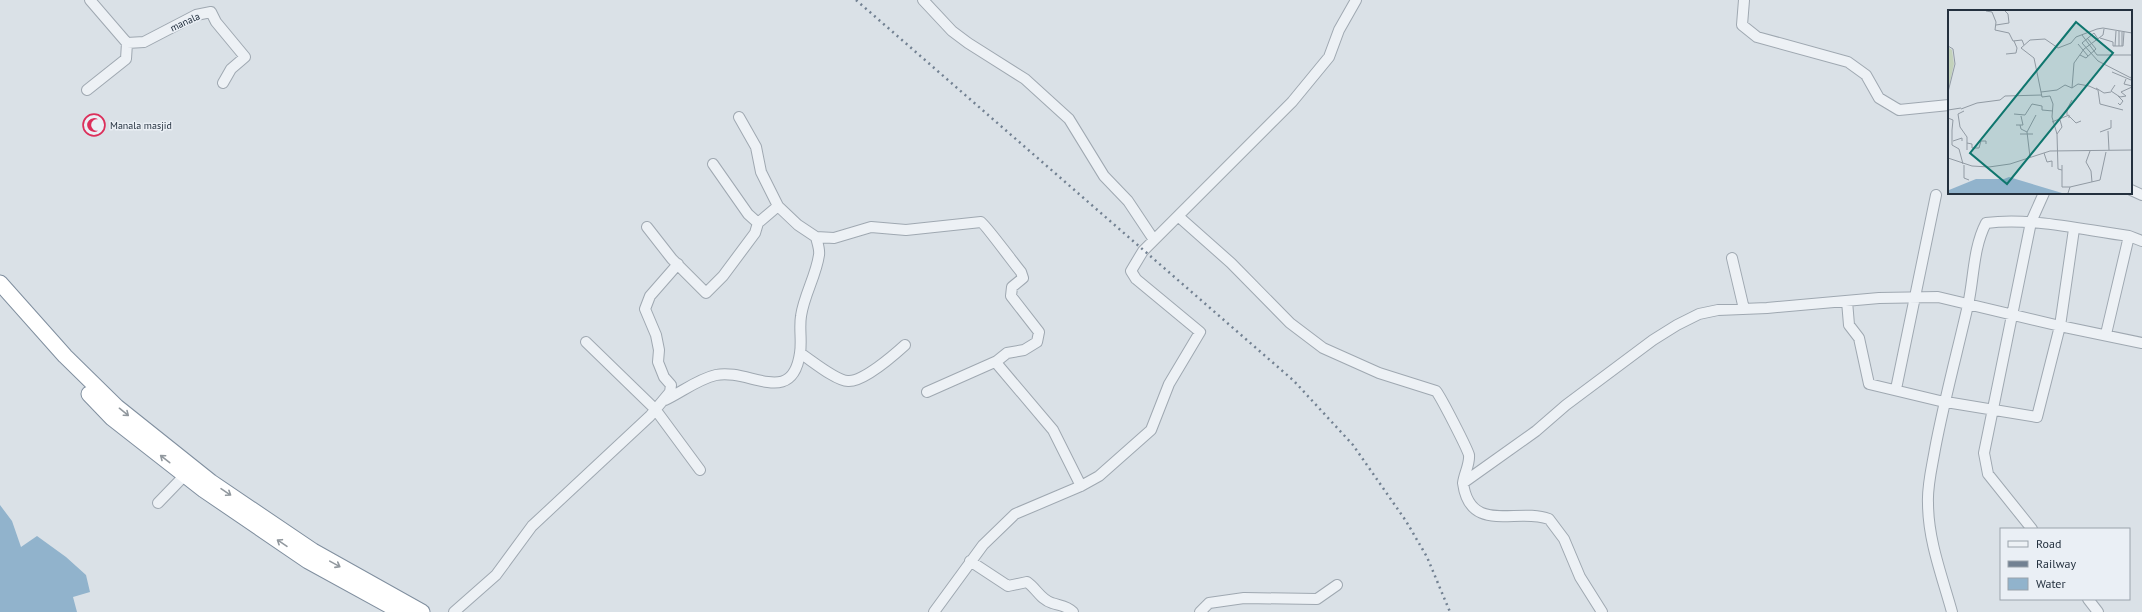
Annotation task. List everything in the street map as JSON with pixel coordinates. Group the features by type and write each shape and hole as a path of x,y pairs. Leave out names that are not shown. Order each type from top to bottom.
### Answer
{"highway":[{"path":"0,283 65,356 117,407 211,482 312,551 422,612"},
{"path":"0,296 58,363 112,418 204,490 308,561 400,612"}],"street":[{"path":"88,90 126,59 127,43 90,0"},
{"path":"923,0 952,31 968,43 1025,79 1069,119 1104,176 1128,201 1154,240"},
{"path":"934,612 983,545 1015,514 1082,486 1099,476 1151,430 1169,384 1200,332 1132,274 1131,271 1136,261 1154,240 1292,102 1329,57 1339,30 1356,0"},
{"path":"1744,0 1742,25 1758,37 1848,62 1866,75 1878,98 1898,110 1948,105"},
{"name":"manala","path":"127,43 144,42 196,15 211,12 216,22 245,57 231,69 223,82"},
{"path":"739,117 756,147 761,172 778,206 798,225 816,237 834,238 871,227 906,230 981,222 1021,272 1023,278 1012,287 1011,296 1039,332 1038,342 1024,350 1007,353 997,361 927,392"},
{"path":"713,164 748,214 758,223"},
{"path":"2132,190 2142,195"},
{"path":"2031,528 1988,474 1984,453 2011,312 2031,222 2044,194"},
{"path":"1896,390 1936,195"},
{"path":"647,227 672,259 706,293 723,276 755,233 758,223 778,206"},
{"path":"1178,216 1231,263 1295,328 1323,348 1379,373 1436,391 1442,398 1446,410 1469,455 1463,483 1464,492 1470,503 1476,510 1484,515 1496,517 1531,515 1549,519 1564,539 1580,576 1602,612"},
{"path":"1952,612 1929,529 1927,501 1944,402 1968,303 1971,278 1976,263 1980,236 1986,223 2004,221 2031,222 2129,236 2142,241"},
{"path":"1847,301 1849,325 1859,338 1869,384 1944,402 2037,417 2060,326 2074,229"},
{"path":"2106,334 2129,236"},
{"path":"657,406 700,380 717,374 734,374 773,383 784,382 791,378 800,353 801,316 819,254 816,237"},
{"path":"1732,258 1744,309"},
{"path":"454,612 496,575 532,526 650,416 670,392 671,385 664,377 658,362 659,350 656,335 645,309 650,296 678,264"},
{"path":"1463,483 1536,431 1566,405 1654,340 1677,325 1699,314 1718,310 1915,296 1938,297 2011,312 2060,326 2142,342"},
{"path":"586,342 657,406 700,470"},
{"path":"800,353 838,378 848,382 859,378 881,365 905,345"},
{"path":"997,361 998,366 1053,430 1082,486"},
{"path":"158,503 185,475"},
{"path":"970,561 1008,586 1027,582 1042,597 1053,604 1069,607 1073,612"},
{"path":"1200,612 1209,603 1244,598 1317,599 1337,585"},
{"path":"2089,600 2098,612"}],"water":[{"path":"0,505 12,521 21,547 37,536 66,557 86,575 90,592 73,597 77,612 0,612"}],"railway":[{"path":"856,0 1294,381 1353,445 1406,521 1427,557 1450,612"}],"place":[{"name":"Manala masjid","path":"94,125"}]}
